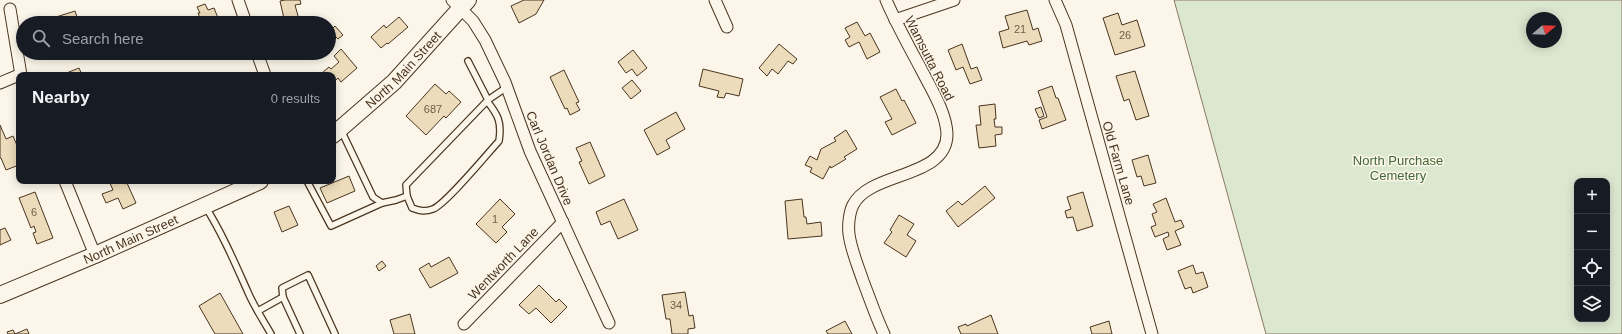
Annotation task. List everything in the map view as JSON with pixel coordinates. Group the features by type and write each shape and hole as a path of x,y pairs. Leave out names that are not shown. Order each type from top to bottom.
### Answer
{"main road":[{"name":"North Main Street","path":"337,132 394,82 460,3"},
{"name":"North Main Street","path":"0,295 95,255 253,184"}],"street":[{"path":"238,0 244,16"},
{"path":"715,0 727,27"},
{"name":"Wamsutta Road","path":"884,334 861,276 849,234 849,218 853,205 859,196 871,188 927,165 939,156 945,147 947,134 944,120 934,94 886,0"},
{"path":"895,20 954,0"},
{"name":"Old Farm Lane","path":"1055,0 1066,25 1152,334"},
{"name":"Carl Jordan Drive","path":"460,3 485,40 507,87 530,151 609,323"},
{"path":"10,9 16,49"},
{"path":"18,60 20,72"},
{"path":"260,60 264,72"},
{"path":"0,83 16,77"},
{"path":"66,184 95,255"},
{"name":"Wentworth Lane","path":"464,324 563,222"}],"lane":[{"path":"468,61 487,100 497,114 500,131 499,140 448,197 434,209 422,212 412,208 407,196 406,185 487,100 507,87"},
{"path":"337,132 373,197 382,203"},
{"path":"309,184 331,226 382,203 407,196"},
{"path":"205,206 219,228 247,291 271,334"},
{"path":"300,334 284,298 282,288 308,275 335,334"},
{"path":"258,311 284,298"}],"green space":[{"name":"North Purchase Cemetery","path":"1174,0 1622,0 1622,334 1266,334"}],"building":[{"path":"300,0 301,4 295,5 298,16 283,16 280,1"},
{"path":"524,0 544,0 536,14 519,23 511,6"},
{"path":"205,4 208,10 214,8 217,16 199,16 198,13 200,13 197,7"},
{"path":"1027,10 1033,30 1038,28 1042,41 1029,45 1027,41 1003,48 999,32 1009,29 1005,16"},
{"path":"75,11 77,16 59,16"},
{"path":"1118,13 1122,25 1137,20 1145,46 1115,55 1103,18"},
{"path":"399,17 408,27 381,48 371,37 384,25 386,28"},
{"path":"857,22 865,36 870,33 880,52 867,59 859,42 849,47 845,40 850,37 845,28"},
{"path":"336,27 343,35 338,39 336,37"},
{"path":"779,44 797,59 793,64 788,61 778,74 772,69 767,76 759,68"},
{"path":"962,44 971,69 977,67 982,80 970,84 963,67 956,70 948,50"},
{"path":"341,49 357,68 341,82 338,78 336,80 336,72 323,72 329,67 331,69 339,62 336,58 336,54"},
{"path":"633,50 647,68 637,76 632,69 626,73 618,62"},
{"path":"79,68 81,72 69,72"},
{"path":"703,69 743,79 739,96 726,93 724,98 717,97 719,91 699,86"},
{"path":"564,70 579,102 576,103 580,110 570,115 567,108 565,109 550,77"},
{"path":"1135,71 1149,116 1136,120 1129,99 1124,101 1116,76"},
{"path":"632,80 641,91 631,99 622,88"},
{"path":"435,84 446,94 449,91 461,102 446,118 444,116 426,135 406,116"},
{"path":"1052,86 1066,120 1042,129 1039,120 1047,117 1038,91"},
{"path":"896,89 902,101 904,100 916,123 892,135 885,122 892,119 880,97"},
{"path":"995,104 995,127 1002,127 1002,134 995,135 996,146 979,148 976,125 981,125 979,106"},
{"path":"1041,107 1044,116 1039,118 1035,109"},
{"path":"676,112 685,129 666,140 670,148 657,155 644,130"},
{"path":"0,125 6,139 13,136 16,143 16,166 6,170 0,158"},
{"path":"846,130 857,149 844,157 846,159 831,168 830,166 823,179 810,172 812,168 805,165 810,156 817,160 821,149 836,141 834,138"},
{"path":"590,142 605,176 589,184 579,162 582,161 576,148"},
{"path":"1148,155 1156,183 1144,186 1141,176 1137,177 1132,160"},
{"path":"349,176 355,191 327,203 320,188 330,184 336,184 336,181"},
{"path":"110,184 127,184 136,203 123,209 118,198 106,203 102,194 113,190"},
{"path":"985,186 995,198 958,227 946,211 958,201 962,205"},
{"path":"35,192 53,238 37,244 33,233 36,232 34,226 31,228 19,198"},
{"path":"1083,192 1093,226 1077,231 1073,217 1067,218 1065,211 1071,209 1067,197"},
{"path":"1166,198 1175,222 1181,220 1184,227 1175,231 1181,245 1167,250 1163,239 1169,236 1168,232 1155,237 1151,227 1156,225 1152,214 1157,212 1153,204"},
{"path":"500,199 515,214 502,227 507,232 496,243 476,224"},
{"path":"624,199 638,230 618,239 610,221 601,225 596,212"},
{"path":"802,199 804,217 806,217 807,224 821,222 822,236 788,239 785,201"},
{"path":"289,206 298,225 282,232 274,212"},
{"path":"899,215 914,224 907,235 916,241 906,257 884,243 892,232 890,230"},
{"path":"5,228 11,240 0,245 0,230"},
{"path":"449,257 458,273 430,288 419,269 429,263 431,267"},
{"path":"382,261 386,266 379,271 376,266"},
{"path":"1193,265 1196,274 1203,272 1208,287 1193,293 1191,287 1185,289 1178,271"},
{"path":"539,285 556,302 559,299 567,307 551,323 536,308 529,314 519,305"},
{"path":"685,292 689,316 693,315 695,328 688,329 688,334 672,334 670,319 666,319 662,295"},
{"path":"220,293 243,334 215,334 199,306"},
{"path":"410,314 415,334 394,334 390,320"},
{"path":"991,315 998,334 961,334 958,327 966,324 967,326"},
{"path":"845,321 852,334 828,334 826,331"},
{"path":"1109,321 1112,334 1092,334 1090,327"},
{"path":"27,329 29,334 15,334"},
{"path":"13,330 15,334 8,334 7,332"}]}
